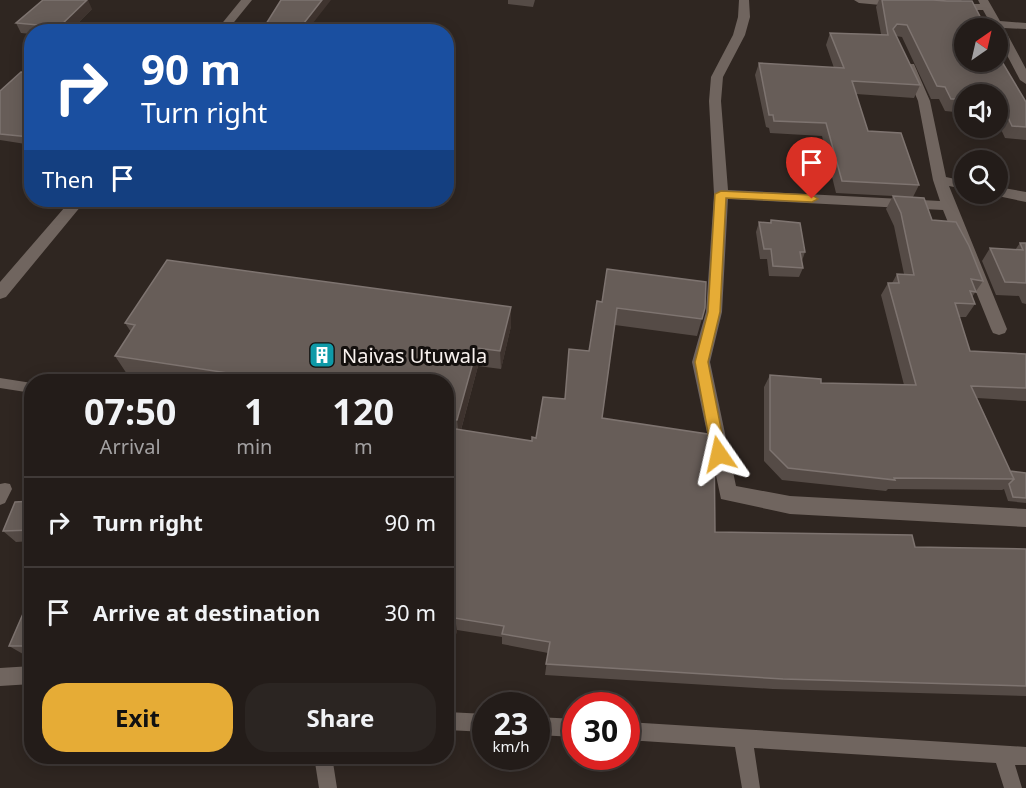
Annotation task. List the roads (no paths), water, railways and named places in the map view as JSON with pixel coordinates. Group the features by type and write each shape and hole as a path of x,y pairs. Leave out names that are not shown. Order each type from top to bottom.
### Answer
{"street":[{"path":"227,24 247,0"},
{"path":"744,0 744,17 739,35 717,77 715,101 721,194 714,312 701,362 728,493 790,505 1026,518"},
{"path":"859,0 910,3"},
{"path":"942,8 986,4 994,18"},
{"path":"1008,25 1026,26"},
{"path":"1008,45 1026,80"},
{"path":"906,59 924,101 940,180 999,329"},
{"path":"940,180 954,183"},
{"path":"721,194 949,206"},
{"path":"1008,194 1026,197"},
{"path":"0,293 73,207"}],"lane":[{"path":"0,383 24,387"},
{"path":"0,677 24,676"},
{"path":"454,721 472,722"},
{"path":"640,732 1026,756"},
{"path":"743,738 751,788"},
{"path":"1003,755 1013,788"},
{"path":"324,764 328,788"}],"place":[{"name":"Naivas Utuwala","path":"322,355"}]}
